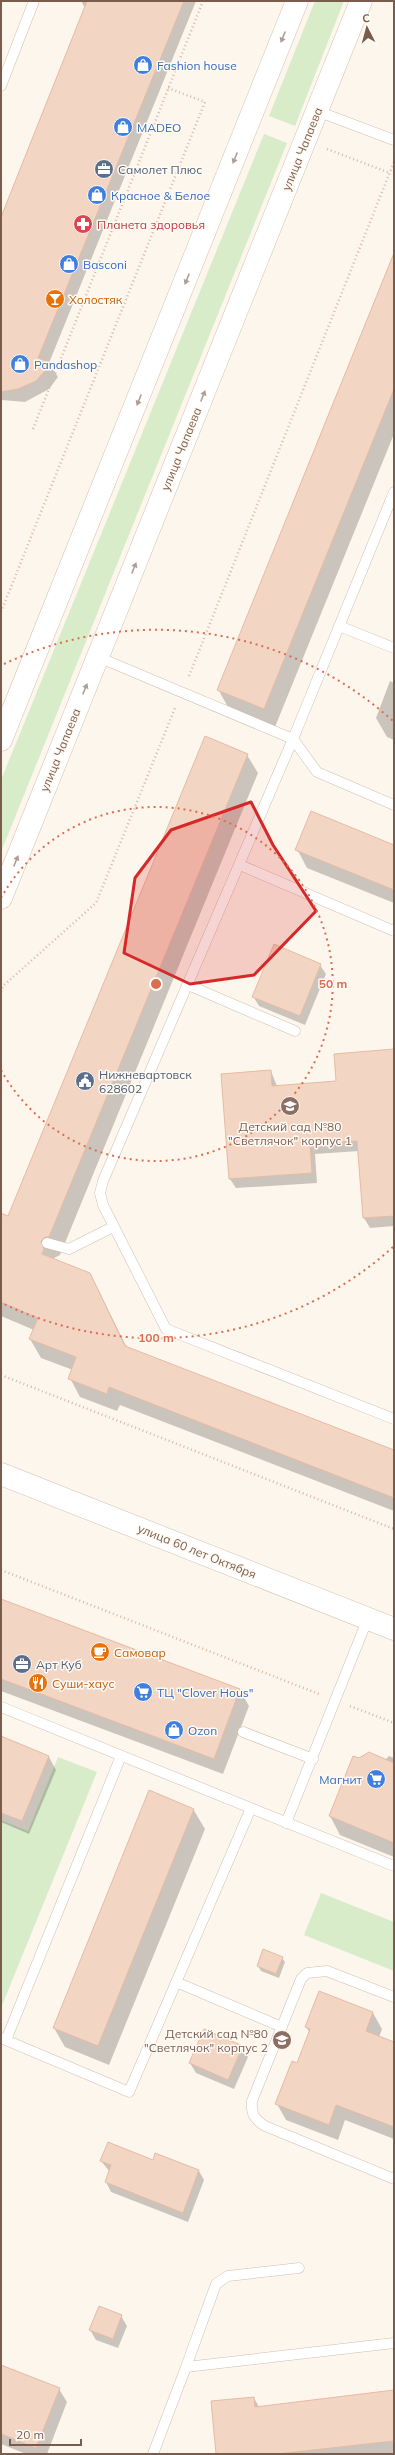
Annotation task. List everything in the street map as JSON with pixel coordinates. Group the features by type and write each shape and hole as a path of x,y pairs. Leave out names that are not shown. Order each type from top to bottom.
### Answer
{"main road":[{"path":"1,740 298,1"},
{"name":"улица Чапаева","path":"1,898 361,1"},
{"name":"улица 60 лет Октября","path":"1,1474 394,1629"}],"lane":[{"path":"1,86 34,1"},
{"path":"317,111 394,140"},
{"path":"394,492 294,739 103,1181 100,1193 113,1227 166,1328 394,1418"},
{"path":"339,626 394,648"},
{"path":"98,657 294,739 317,772 394,804"},
{"path":"240,865 394,930"},
{"path":"188,985 295,1031"},
{"path":"47,1243 69,1249 113,1227"},
{"path":"286,1823 313,1759 368,1618"},
{"path":"1,1706 394,1866"},
{"path":"243,1732 313,1759"},
{"path":"121,1756 4,2039 129,2092 251,1808"},
{"path":"394,1997 327,1971 307,1973 301,1979 252,2101 252,2112 255,2120 265,2126 394,2179"},
{"path":"176,1982 282,2027"},
{"path":"153,2454 216,2284 221,2279 228,2276 299,2268"},
{"path":"186,2366 394,2343"}],"path":[{"path":"33,429 203,1"},
{"path":"1,612 205,102 168,88"},
{"path":"325,148 390,173"},
{"path":"1,992 3,986 96,903 394,162"},
{"path":"1,1375 394,1529"},
{"path":"1,1570 394,1724"}],"highlighted area":[{"path":"251,802 273,845 316,911 254,975 190,984 124,953 135,878 171,830"}],"green space":[{"path":"315,1 344,1 295,126 269,116"},
{"path":"264,134 287,143 1,852 1,780"},
{"path":"58,1757 97,1772 1,2008 1,1820 28,1831"},
{"path":"321,1893 394,1922 394,1971 304,1935"}],"building":[{"path":"87,1 184,1 38,358 52,363 36,381 18,389 1,392 1,217"},
{"path":"394,253 394,389 264,709 217,690"},
{"path":"205,736 248,754 49,1237 45,1237 41,1241 44,1249 42,1254 90,1273 125,1346 394,1450 394,1498 109,1387 107,1394 68,1379 76,1357 29,1339 38,1318 1,1302 1,1213 8,1216"},
{"path":"311,811 394,845 394,890 295,850"},
{"path":"274,944 321,964 300,1016 252,997"},
{"path":"394,1049 394,1216 363,1218 357,1141 310,1144 312,1173 229,1179 221,1074 271,1070 272,1086 336,1081 334,1054"},
{"name":"ТЦ \"Clover Hous\"","path":"1,1599 240,1689 214,1759 1,1679"},
{"path":"1,1736 49,1756 22,1821 1,1813"},
{"path":"369,1752 394,1763 394,1843 329,1816 353,1756 359,1758"},
{"path":"149,1790 194,1809 98,2046 53,2028"},
{"path":"263,1949 283,1957 276,1974 257,1966"},
{"path":"319,1991 373,2012 366,2031 394,2042 394,2127 336,2105 329,2125 275,2104 292,2061 297,2063 310,2029 305,2027"},
{"path":"204,2029 243,2046 228,2080 189,2063"},
{"path":"108,2142 153,2160 155,2153 199,2170 183,2213 105,2182 111,2165 100,2161"},
{"path":"99,2306 122,2315 113,2339 89,2330"},
{"path":"1,2365 60,2388 36,2448 1,2434"},
{"path":"394,2390 394,2441 277,2454 216,2454 211,2401 254,2397 255,2407"}],"place":[{"name":"Fashion house","path":"143,65"},
{"name":"MADEO","path":"123,127"},
{"name":"Самолет Плюс","path":"104,169"},
{"name":"Красное & Белое","path":"97,195"},
{"name":"Планета здоровья","path":"83,224"},
{"name":"Basconi","path":"69,264"},
{"name":"Холостяк","path":"55,299"},
{"name":"Pandashop","path":"20,364"},
{"name":"Нижневартовск 628602","path":"85,1081"},
{"name":"Детский сад №80 \"Светлячок\" корпус 1","path":"290,1106"},
{"name":"Самовар","path":"100,1652"},
{"name":"Арт Куб","path":"22,1664"},
{"name":"Суши-хаус","path":"38,1683"},
{"name":"ТЦ \"Clover Hous\"","path":"143,1692"},
{"name":"Ozon","path":"174,1730"},
{"name":"Магнит","path":"376,1779"},
{"name":"Детский сад №80 \"Светлячок\" корпус 2","path":"282,2040"}]}
